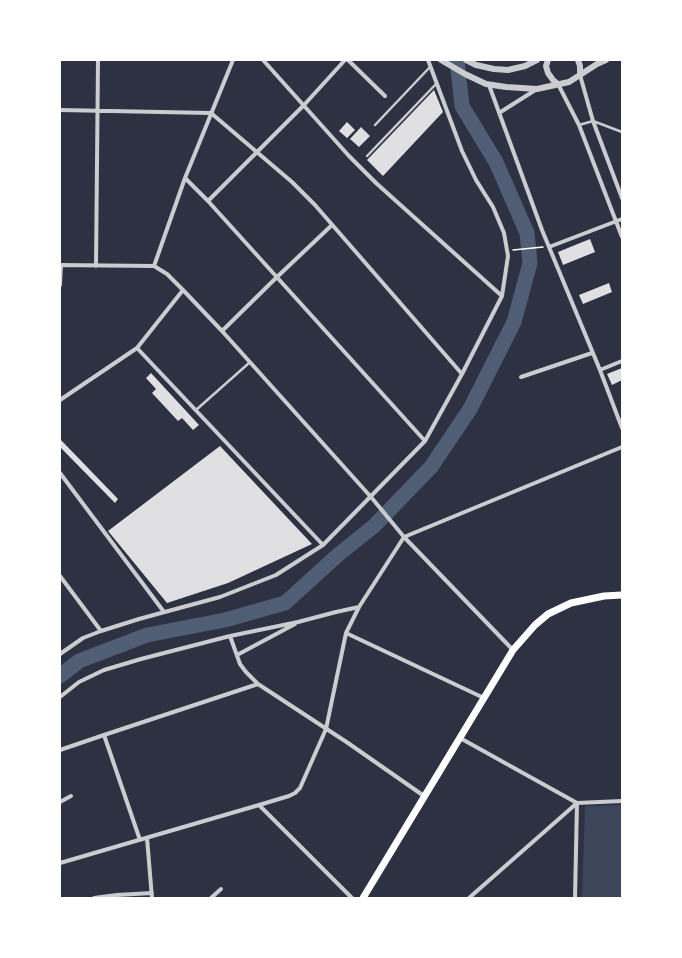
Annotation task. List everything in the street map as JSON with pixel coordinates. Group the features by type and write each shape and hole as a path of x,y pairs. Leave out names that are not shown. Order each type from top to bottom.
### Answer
{"main road":[{"path":"363,898 513,650 535,625 548,614 571,603 604,596 622,596"}],"street":[{"path":"96,266 98,60"},
{"path":"154,266 185,178 233,60"},
{"path":"263,60 349,156 376,183 502,296"},
{"path":"208,201 304,106 347,60 385,96"},
{"path":"60,654 83,638 101,631 164,612 220,598 276,575 323,544 425,441 462,374 502,296 508,256 504,233 493,207 476,180 462,151 428,60"},
{"path":"466,60 476,65 508,70 525,66 537,60"},
{"path":"548,60 546,66 548,73 558,84 579,125 622,237"},
{"path":"578,60 580,75 593,120 622,198"},
{"path":"499,113 537,89 568,82 606,60"},
{"path":"442,61 465,74 488,84 537,89"},
{"path":"488,84 549,247 600,370 622,428"},
{"path":"60,110 211,113 292,182 315,205 462,374"},
{"path":"185,178 208,201 425,441"},
{"path":"549,247 622,219"},
{"path":"222,332 332,225"},
{"path":"60,285 60,265 154,266 166,274 222,332 371,497 404,537 513,650"},
{"path":"60,400 137,348 183,290"},
{"path":"137,348 323,544"},
{"path":"522,377 592,353"},
{"path":"600,370 622,361"},
{"path":"60,863 259,805 295,793 300,788 326,729 346,633 359,607 404,537 622,447"},
{"path":"60,473 164,612"},
{"path":"61,580 101,631"},
{"path":"60,697 79,682 104,670 230,636 298,622 359,607"},
{"path":"237,655 298,622"},
{"path":"346,633 484,698"},
{"path":"230,636 237,655 246,672 258,684 424,796"},
{"path":"60,750 104,734 258,684"},
{"path":"104,734 140,840"},
{"path":"460,738 577,803 622,801"},
{"path":"60,802 71,796"},
{"path":"469,898 577,803"},
{"path":"575,898 577,803"},
{"path":"259,805 352,898"},
{"path":"94,898 117,895 152,896 147,838"},
{"path":"211,898 221,889"}],"lane":[{"path":"376,125 430,67"},
{"path":"367,156 436,84"},
{"path":"579,125 593,120 622,132"},
{"path":"196,410 249,363"}],"path":[{"path":"516,250 537,248"}],"shaded area":[{"path":"622,805 622,898 582,898 585,806"}],"building":[{"path":"434,90 443,112 383,176 367,160"},
{"path":"347,122 355,130 347,138 339,131"},
{"path":"361,127 370,136 359,147 350,139"},
{"path":"590,239 595,252 563,265 558,252"},
{"path":"609,283 612,292 583,304 579,295"},
{"path":"622,368 622,380 612,385 607,374"},
{"path":"151,373 199,425 193,430 182,418 178,421 152,393 156,389 146,378"},
{"path":"60,439 118,499 115,503 60,447"},
{"path":"220,446 312,544 228,583 167,603 108,531"}],"waterway":[{"path":"60,676 79,661 147,635 225,620 285,603 339,554 374,526 431,467 470,409 514,322 530,263 527,233 496,162 462,106 457,60"}]}
